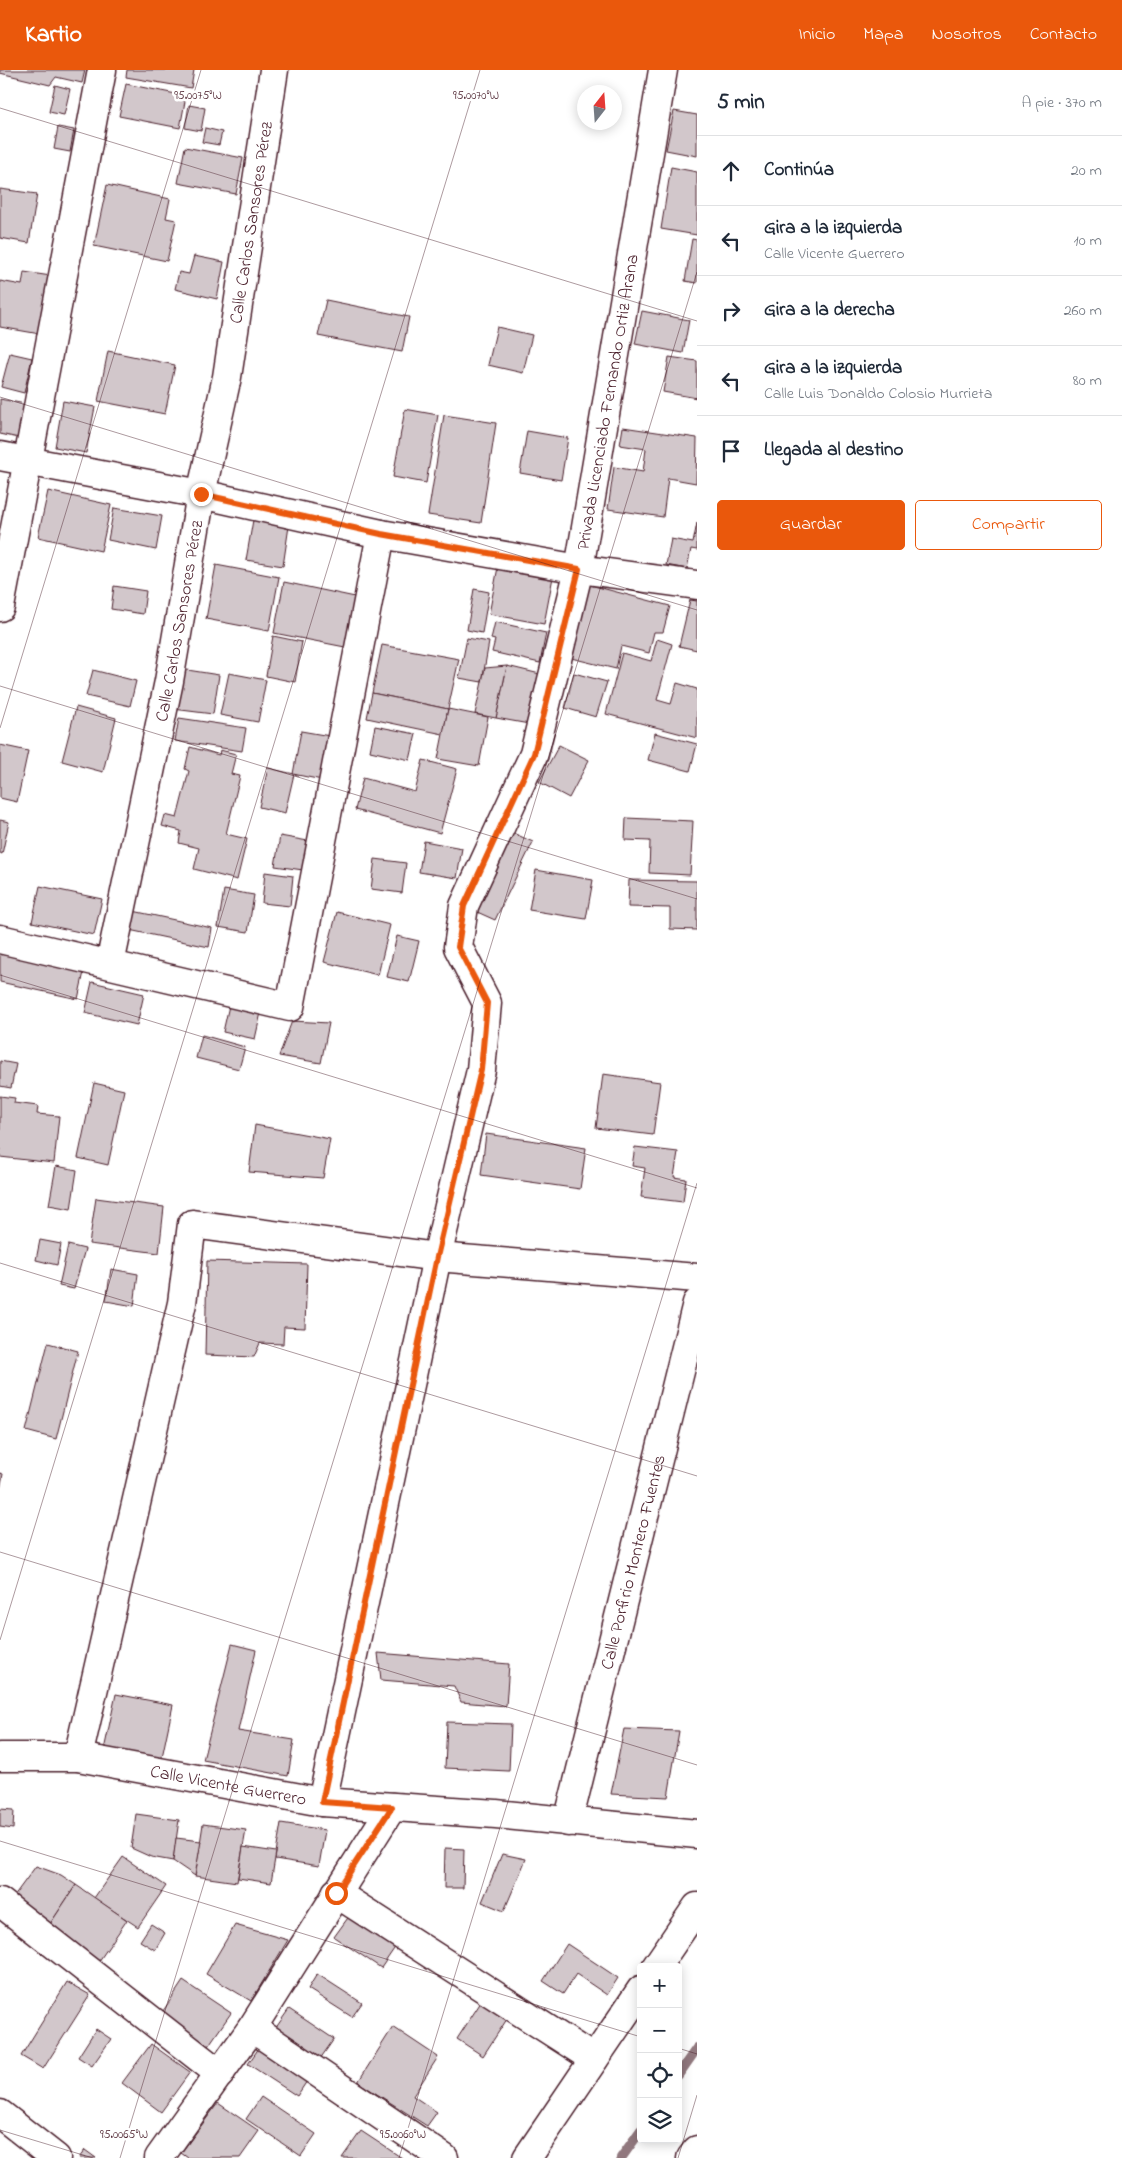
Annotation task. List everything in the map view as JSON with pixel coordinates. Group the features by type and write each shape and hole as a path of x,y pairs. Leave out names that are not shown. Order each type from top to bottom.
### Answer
{"street":[{"path":"0,607 102,70"},
{"name":"Calle Carlos Sansores Pérez","path":"110,964 169,682 201,494 227,378 274,70"},
{"name":"Privada Licenciado Fernando Ortiz Arana","path":"322,1802 437,1257 481,1070 487,1003 458,947 464,906 534,754 579,569 664,70"},
{"path":"0,456 201,494 381,534 579,569 697,585"},
{"path":"0,939 290,1007 381,534"},
{"path":"78,1757 182,1303 192,1224 437,1257 697,1278"},
{"name":"Calle Porfirio Montero Fuentes","path":"568,1822 697,1303"},
{"name":"Calle Vicente Guerrero","path":"0,1757 78,1757 322,1802 496,1814 697,1834"},
{"path":"164,2156 252,2028 392,1807"},
{"path":"336,1893 594,2059"},
{"path":"0,1902 220,2074"},
{"path":"659,1963 697,1907"},
{"path":"527,2158 637,1996"},
{"path":"252,2028 444,2158"},
{"path":"0,2114 56,2158"},
{"path":"691,2158 697,2150"}],"building":[{"path":"0,70 85,70 82,83 56,77 50,85 0,73"},
{"path":"127,70 194,70 191,88 126,77"},
{"path":"126,84 186,96 180,128 119,116"},
{"path":"55,85 70,89 64,115 49,112"},
{"path":"189,105 205,108 201,131 185,128"},
{"path":"674,111 697,115 697,156 666,150"},
{"path":"58,127 74,130 70,152 54,149"},
{"path":"205,128 222,132 219,145 202,142"},
{"path":"185,147 243,158 236,194 178,183"},
{"path":"671,167 697,172 697,235 661,229"},
{"path":"107,185 170,199 166,218 176,220 167,261 94,246"},
{"path":"0,189 37,194 29,243 0,238"},
{"path":"692,239 697,240 697,283 685,281"},
{"path":"194,256 224,262 217,299 175,289 179,272 189,274"},
{"path":"24,272 51,276 40,334 0,327 0,281 22,285"},
{"path":"326,300 409,317 402,352 318,336"},
{"path":"642,311 689,320 683,353 635,344"},
{"path":"497,327 532,335 523,373 488,365"},
{"path":"108,351 175,365 165,414 98,401"},
{"path":"10,353 32,358 24,393 1,387"},
{"path":"669,357 697,361 697,398 663,392"},
{"path":"0,399 25,404 19,438 0,434"},
{"path":"63,401 95,407 86,453 55,447"},
{"path":"405,409 438,415 426,483 393,477"},
{"path":"444,415 496,423 481,523 428,515"},
{"path":"623,427 697,438 696,483 668,478 663,517 608,509 614,467 643,472 646,449 620,445"},
{"path":"527,431 568,438 561,480 520,473"},
{"path":"48,491 111,505 101,551 38,537"},
{"path":"114,508 162,516 156,550 108,540"},
{"path":"253,520 289,526 283,566 246,560"},
{"path":"697,523 697,550 691,549 687,569 666,565 671,539 693,543"},
{"path":"216,565 279,577 269,631 206,619"},
{"path":"498,567 553,577 544,624 489,614"},
{"path":"284,582 355,597 345,647 274,633"},
{"path":"590,585 670,606 663,632 654,632 649,653 621,646 616,669 571,658"},
{"path":"114,586 146,591 143,614 111,609"},
{"path":"474,589 489,592 482,633 467,630"},
{"path":"690,600 697,601 697,650 679,646"},
{"path":"495,622 546,633 540,663 492,652 495,640 491,639"},
{"path":"273,636 302,642 295,682 266,676"},
{"path":"467,638 489,642 482,682 459,678"},
{"path":"657,639 672,644 657,700 671,704 677,683 697,689 697,738 606,714 622,653 651,661"},
{"path":"382,645 459,659 448,709 372,693"},
{"path":"507,666 540,674 529,724 496,718"},
{"path":"507,666 496,718 475,714 485,668"},
{"path":"181,669 219,675 213,714 173,709"},
{"path":"93,670 136,681 130,706 86,696"},
{"path":"229,673 266,680 258,722 220,715"},
{"path":"574,673 607,682 596,717 565,708"},
{"path":"372,693 448,709 443,734 367,718"},
{"path":"76,707 116,718 103,772 62,761"},
{"path":"448,709 488,717 479,766 438,759"},
{"path":"179,718 246,728 242,751 175,741"},
{"path":"375,726 416,734 410,760 370,751"},
{"path":"301,731 330,736 322,780 293,774"},
{"path":"655,733 697,744 690,771 648,760"},
{"path":"0,745 28,751 17,802 0,798"},
{"path":"559,745 589,760 569,798 539,782"},
{"path":"190,747 219,755 220,750 236,754 231,774 240,776 226,834 247,839 237,880 194,869 199,848 179,843 181,831 162,826 165,815 177,818 189,771 185,769"},
{"path":"423,760 457,769 440,833 355,810 363,778 415,792"},
{"path":"268,768 294,774 285,813 259,807"},
{"path":"626,818 693,821 690,875 649,873 650,841 625,840"},
{"path":"0,820 9,822 2,854 0,853"},
{"path":"513,833 533,842 495,920 475,911"},
{"path":"280,836 308,841 303,870 275,866"},
{"path":"424,841 462,848 457,878 419,872"},
{"path":"375,859 406,863 402,893 371,889"},
{"path":"536,870 593,880 586,919 529,910"},
{"path":"265,872 293,876 290,906 262,903"},
{"path":"629,880 697,881 697,930 670,929 670,908 628,907"},
{"path":"40,886 102,899 94,935 32,922"},
{"path":"224,890 254,895 248,932 218,927"},
{"path":"133,911 212,928 209,947 129,930"},
{"path":"337,912 390,925 378,975 324,962"},
{"path":"397,936 419,941 409,982 387,977"},
{"path":"0,954 84,972 78,999 0,982"},
{"path":"92,982 144,994 137,1025 85,1013"},
{"path":"230,1001 262,1008 255,1039 223,1032"},
{"path":"292,1021 329,1023 321,1063 279,1056"},
{"path":"202,1035 245,1047 239,1069 196,1058"},
{"path":"0,1061 16,1064 11,1088 0,1086"},
{"path":"603,1074 660,1082 653,1135 596,1128"},
{"path":"94,1083 124,1090 108,1165 78,1158"},
{"path":"0,1096 15,1098 14,1103 38,1106 37,1114 59,1116 54,1163 0,1157"},
{"path":"255,1125 330,1139 323,1178 249,1172"},
{"path":"486,1134 586,1148 580,1189 481,1175"},
{"path":"635,1147 678,1152 674,1177 686,1179 683,1202 641,1197 645,1168 632,1166"},
{"path":"56,1166 77,1170 71,1209 49,1205"},
{"path":"96,1198 164,1207 159,1253 89,1244"},
{"path":"40,1240 61,1244 57,1265 36,1260"},
{"path":"68,1245 85,1249 74,1289 59,1286"},
{"path":"207,1261 307,1264 305,1328 284,1327 283,1344 260,1343 254,1357 205,1355"},
{"path":"111,1269 138,1274 134,1306 106,1301"},
{"path":"48,1343 78,1351 56,1439 26,1431"},
{"path":"0,1473 3,1474 0,1490"},
{"path":"232,1644 256,1650 238,1731 294,1740 288,1776 203,1760"},
{"path":"378,1653 509,1664 506,1706 461,1702 454,1686 381,1680"},
{"path":"116,1694 173,1705 161,1762 104,1750"},
{"path":"447,1722 511,1724 509,1771 445,1768"},
{"path":"624,1729 679,1731 668,1797 611,1794"},
{"path":"0,1809 14,1810 13,1829 0,1827"},
{"path":"136,1814 179,1820 173,1861 151,1857 131,1848"},
{"path":"281,1823 325,1830 319,1866 275,1859"},
{"path":"203,1824 246,1830 237,1882 195,1876"},
{"path":"176,1838 201,1841 195,1876 173,1861"},
{"path":"243,1847 276,1852 271,1883 238,1878"},
{"path":"445,1848 464,1849 463,1888 444,1888"},
{"path":"502,1854 526,1859 504,1911 482,1902"},
{"path":"123,1857 166,1886 138,1927 94,1898"},
{"path":"36,1866 61,1875 76,1885 48,1927 11,1900"},
{"path":"76,1885 127,1920 99,1961 48,1927"},
{"path":"350,1915 396,1946 381,1968 334,1937"},
{"path":"151,1924 165,1933 155,1950 140,1941"},
{"path":"235,1925 288,1940 251,2001 206,1974"},
{"path":"567,1944 618,1978 607,1995 576,1974 563,1994 543,1981"},
{"path":"317,1974 362,2003 352,2017 308,1989"},
{"path":"183,1981 231,2013 206,2049 159,2017"},
{"path":"67,1982 90,1995 43,2069 21,2056"},
{"path":"483,1999 509,2016 483,2056 457,2039"},
{"path":"289,2009 334,2039 320,2059 275,2029"},
{"path":"393,2027 438,2057 413,2096 437,2112 427,2126 358,2082"},
{"path":"96,2029 111,2039 92,2066 78,2057"},
{"path":"151,2044 190,2072 161,2112 122,2083"},
{"path":"261,2045 309,2078 297,2096 248,2064"},
{"path":"261,2097 316,2134 301,2156 246,2119"},
{"path":"218,2103 259,2131 240,2158 188,2158 181,2153"},
{"path":"361,2131 402,2158 342,2158"},
{"path":"85,2150 96,2158 79,2158"}],"waterway":[{"path":"682,2069 697,2048"},
{"path":"621,2158 637,2136"}],"route":[{"path":"201,494 381,534 579,569 534,754 464,906 458,947 487,1003 481,1070 437,1257 322,1802 392,1807 336,1893"}]}
